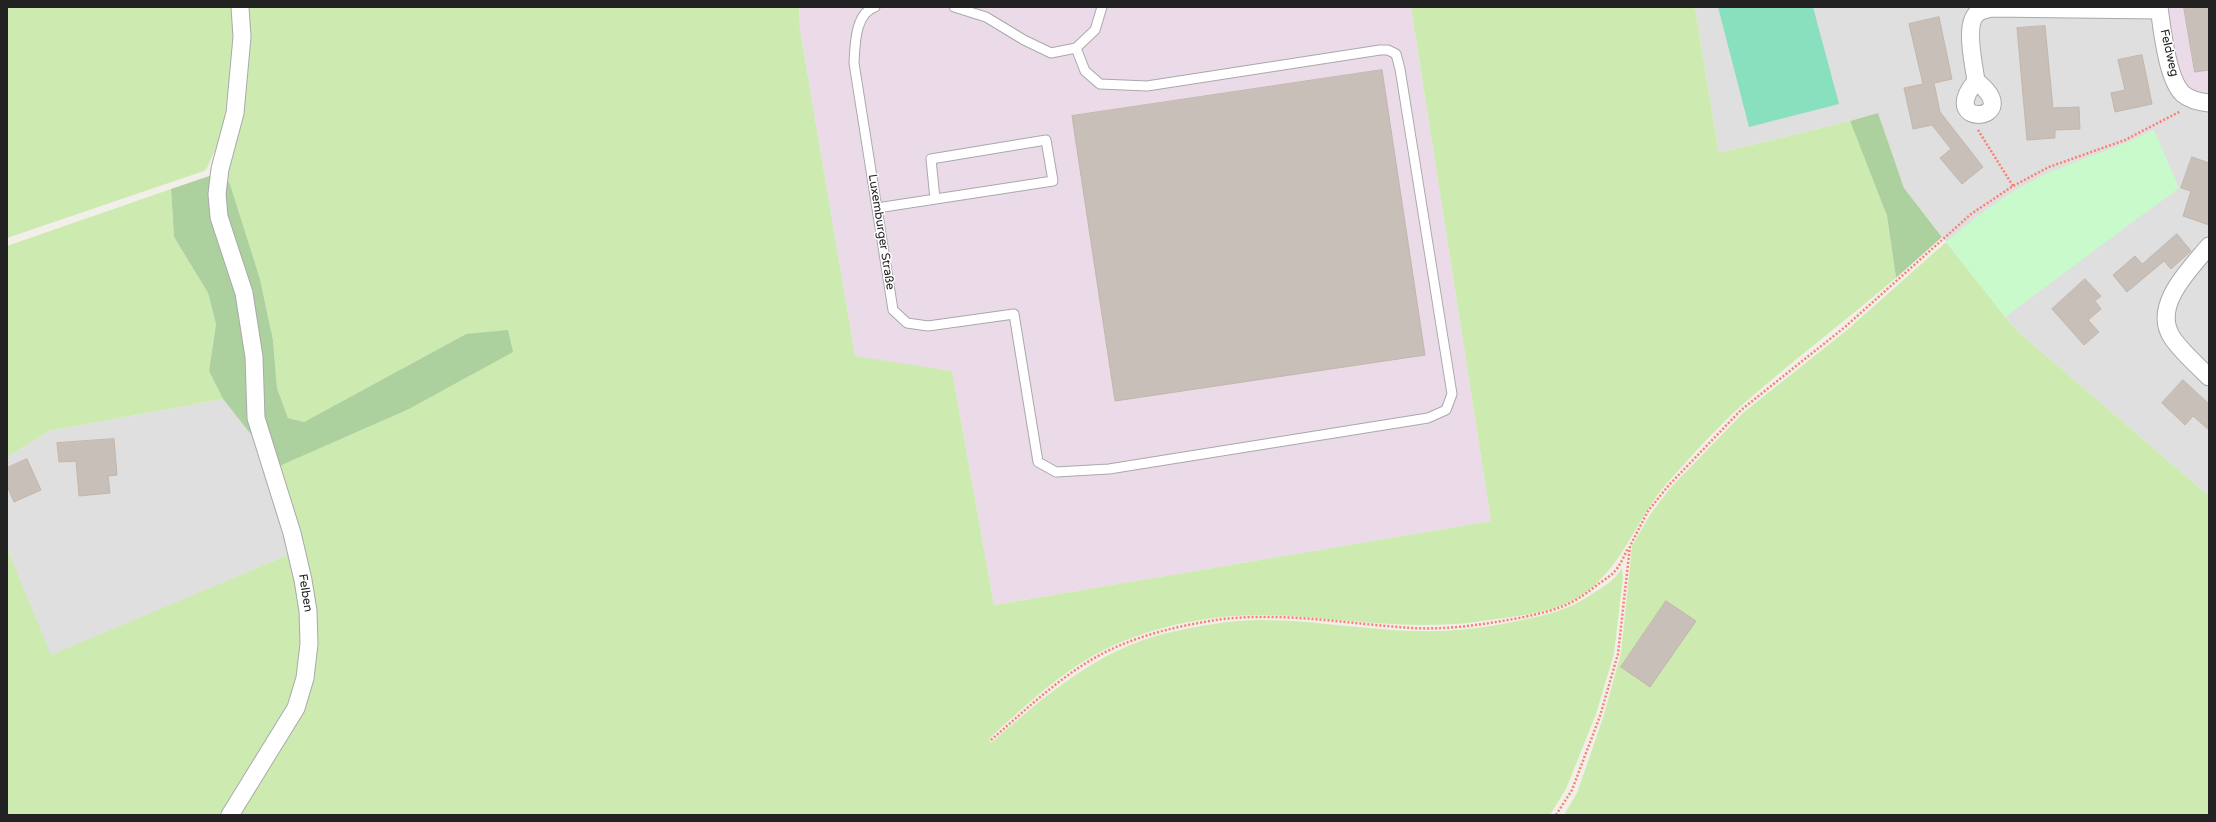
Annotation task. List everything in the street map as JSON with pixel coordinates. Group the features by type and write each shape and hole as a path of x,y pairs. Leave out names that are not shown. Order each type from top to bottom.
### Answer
{"street":[{"name":"Felben","path":"230,815 296,708 305,678 309,644 308,611 303,580 292,532 256,418 254,357 244,293 219,217 216,194 220,169 235,113 242,38 240,7"},
{"path":"1976,81 1990,93 1992,100 1991,107 1987,113 1980,115 1973,114 1967,110 1965,103 1966,96 1976,81 1970,35 1971,21 1978,12 1991,8 2159,8"},
{"name":"Feldweg","path":"2159,8 2173,77 2183,94 2204,103"},
{"path":"2209,246 2178,285 2168,304 2166,319 2172,338 2209,377"}],"lane":[{"name":"Luxemburger Straße","path":"875,7 870,9 857,28 854,63 893,310 907,323 928,326 1014,314 1038,462 1056,472 1109,469 1428,418 1446,410 1452,394 1400,69 1396,54 1388,50 1380,50 1147,86 1100,84 1085,71 1076,48"},
{"path":"954,7 986,17 1024,40 1051,53 1076,48 1094,30 1102,7"},
{"path":"877,208 1053,181 1046,140 931,159 935,199"}],"path":[{"path":"991,740 1049,689 1084,664 1123,644 1164,631 1240,617 1290,618 1414,628 1459,627 1508,620 1547,612 1576,602 1614,572 1630,546 1648,511 1669,484 1741,410 1844,326 1972,214 2013,186 2049,167 2125,140 2204,103"},
{"path":"1973,114 1974,123 2013,186"},
{"path":"1556,815 1572,790 1600,716 1618,654 1630,546"}],"shaded area":[{"path":"799,7 1411,7 1491,521 994,605 952,371 855,357 800,30"},
{"path":"1695,7 2150,7 2209,106 2209,496 2015,329 1904,188 1878,114 1719,153"},
{"path":"2150,7 2209,7 2209,106 2174,100"},
{"path":"223,399 253,437 290,554 50,656 7,548 7,457 49,431"}],"green space":[{"path":"7,7 236,7 232,112 207,168 204,171 7,238"},
{"path":"244,7 799,7 800,30 855,356 952,371 994,605 1491,521 1411,7 1695,7 1719,153 1850,121 1887,216 1896,278 1779,373 1722,424 1657,496 1617,559 1605,574 1592,587 1575,599 1552,609 1539,612 1513,617 1452,624 1406,625 1264,615 1237,616 1182,623 1129,639 1104,650 1081,663 1045,689 989,739 991,743 1051,692 1094,663 1141,641 1167,633 1214,624 1262,620 1281,620 1416,631 1442,631 1482,627 1509,623 1567,608 1605,586 1622,568 1623,577 1614,654 1596,714 1566,789 1550,815 237,815 301,709 314,644 275,468 407,410 466,334 304,422 288,418 277,388 273,340 260,279 230,184 221,172"},
{"path":"1718,7 1813,7 1839,104 1749,127"},
{"path":"1878,113 1904,188 1942,237 1896,278 1887,216 1850,121"},
{"path":"2154,130 2179,188 2005,317 1946,242 1997,202 2024,185 2053,171 2129,142"},
{"path":"221,172 230,184 260,279 273,340 277,388 288,418 304,422 466,334 508,330 513,352 407,410 266,472 253,437 223,399 209,371 216,324 208,293 174,237 171,189"},
{"path":"171,189 174,237 208,293 216,324 209,371 223,399 49,431 7,457 7,246"},
{"path":"1946,242 2015,329 2209,496 2209,815 1564,815 1577,793 1603,718 1621,653 1632,546 1651,513 1671,487 1744,412 1847,330"},
{"path":"7,548 51,655 290,554 299,580 304,644 290,707 224,815 7,815"}],"building":[{"path":"2184,7 2209,7 2209,70 2195,72"},
{"path":"1939,17 1952,79 1934,83 1940,112 1983,167 1962,184 1940,158 1951,149 1932,125 1913,129 1904,88 1923,84 1909,24"},
{"path":"2045,26 2053,108 2079,107 2080,129 2055,130 2055,138 2027,140 2017,28"},
{"path":"2142,55 2152,104 2115,112 2111,93 2125,90 2118,60"},
{"path":"1382,70 1425,355 1115,401 1072,116"},
{"path":"2192,157 2209,163 2209,225 2183,216 2191,191 2181,188"},
{"path":"2177,234 2191,251 2171,269 2164,261 2127,292 2113,275 2135,256 2142,264"},
{"path":"2085,279 2101,296 2095,301 2101,309 2088,320 2099,332 2084,345 2052,309"},
{"path":"2183,380 2209,404 2209,430 2193,416 2185,425 2162,403"},
{"path":"114,439 117,475 108,476 110,493 79,496 76,461 59,462 57,443"},
{"path":"27,459 41,490 14,502 7,486 7,468"},
{"path":"1666,601 1696,621 1650,687 1621,667"}]}
